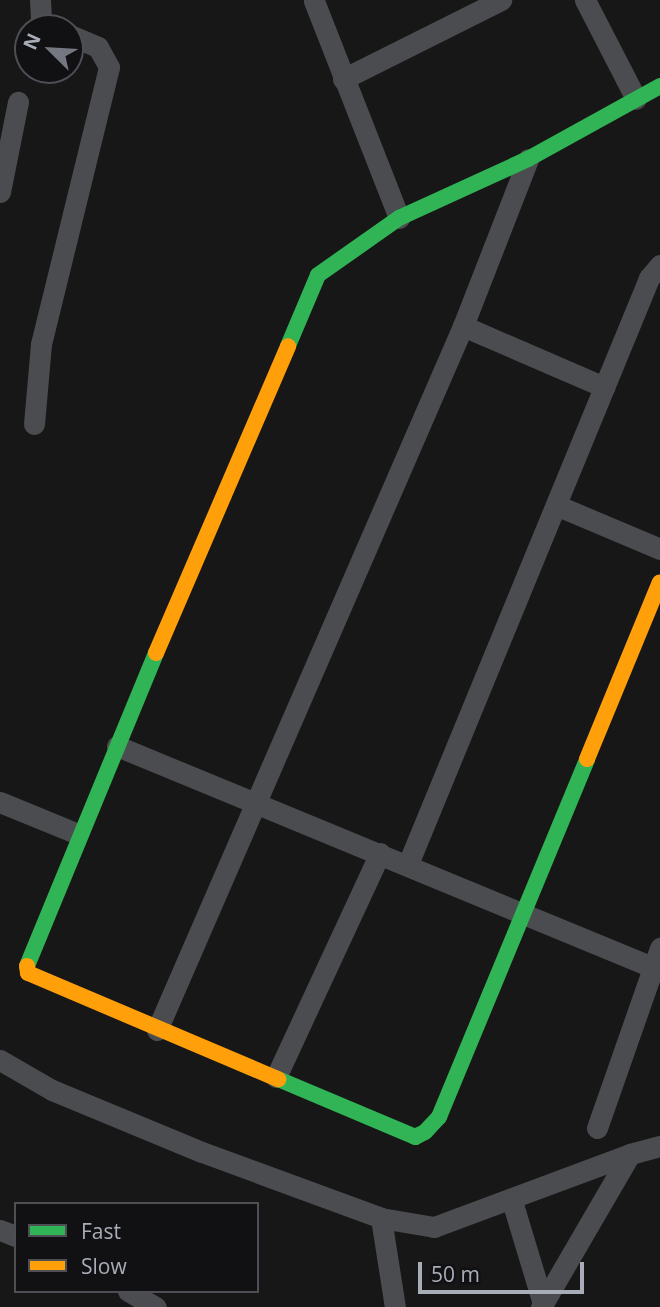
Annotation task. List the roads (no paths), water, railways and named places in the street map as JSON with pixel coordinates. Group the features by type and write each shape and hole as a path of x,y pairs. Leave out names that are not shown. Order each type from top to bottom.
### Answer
{"street":[{"path":"343,79 501,0"},
{"path":"585,0 636,99"},
{"path":"314,1 399,218"},
{"path":"34,424 41,344 109,67 98,47 84,42"},
{"path":"660,86 528,159 399,218 334,261 310,289 25,958 28,973 157,1030 276,1077 415,1137 425,1132 439,1116 520,910 660,582"},
{"path":"0,191 18,102"},
{"path":"157,1030 463,326 528,159"},
{"path":"408,864 649,278 660,265"},
{"path":"463,326 604,387"},
{"path":"556,505 660,549"},
{"path":"117,746 520,910 656,958 597,1128"},
{"path":"0,802 78,834"},
{"path":"276,1077 380,853"},
{"path":"0,1060 52,1090 381,1218 434,1227 512,1201 630,1154 660,1146"},
{"path":"542,1305 630,1154"},
{"path":"512,1201 542,1305"},
{"path":"381,1218 395,1307"},
{"path":"132,1293 156,1307"}]}
